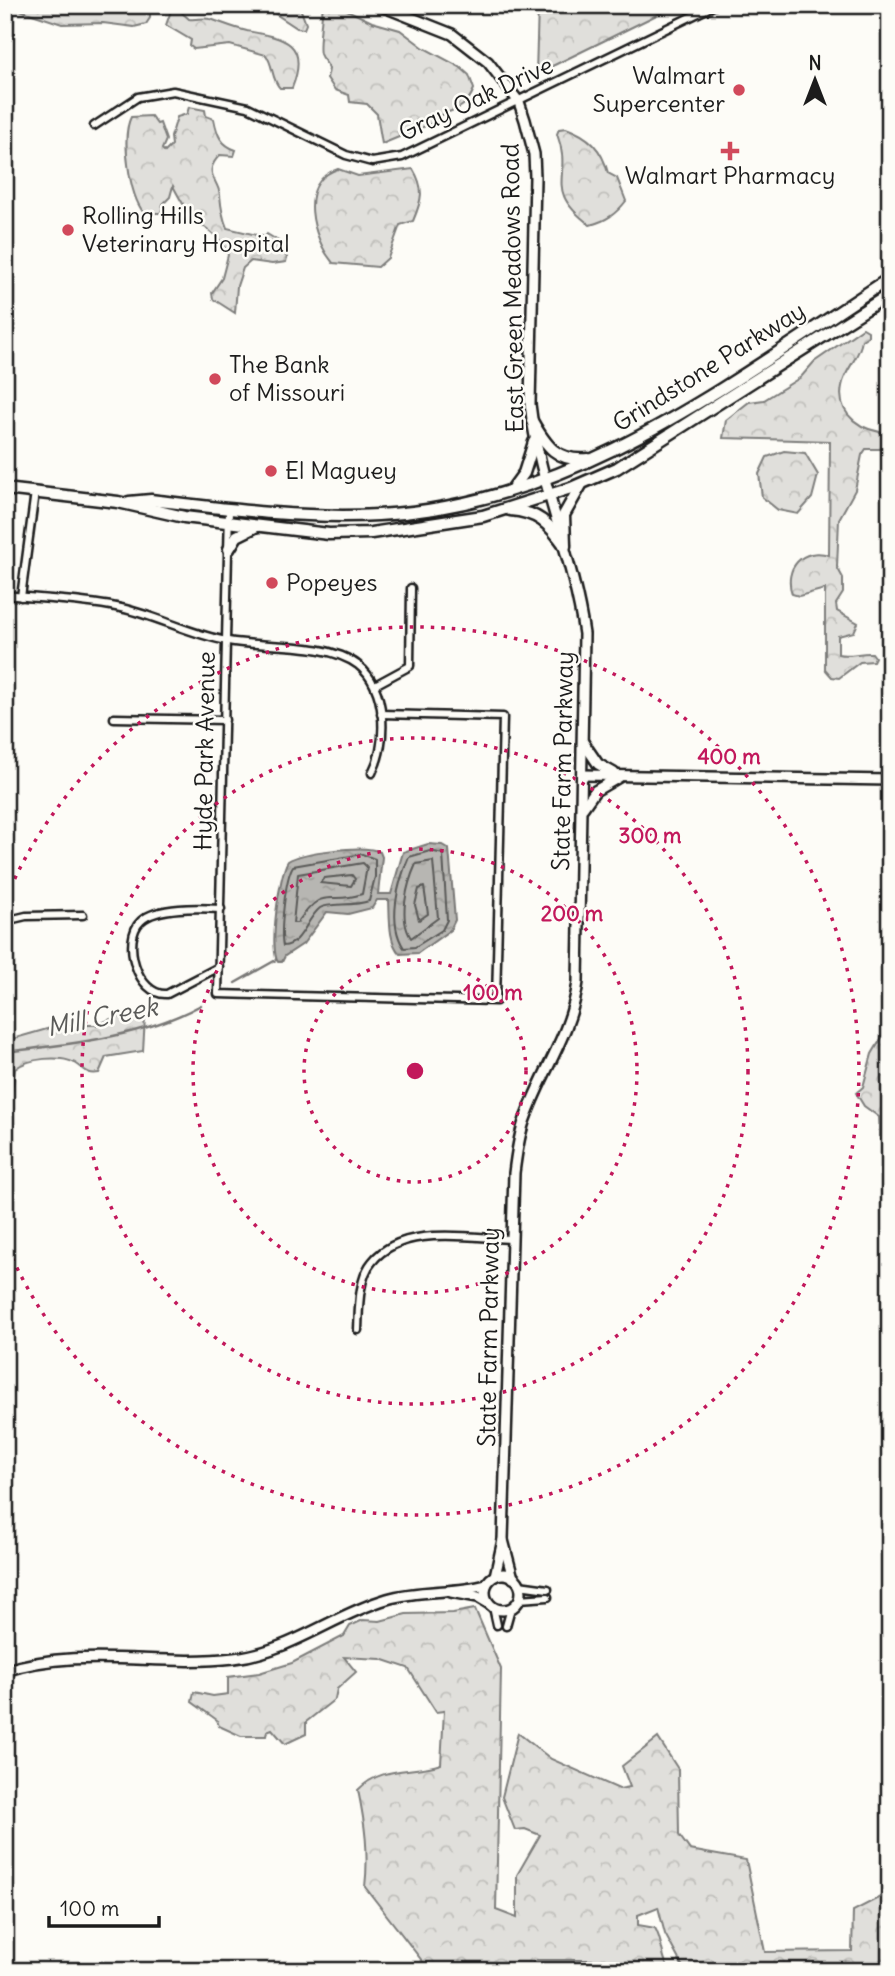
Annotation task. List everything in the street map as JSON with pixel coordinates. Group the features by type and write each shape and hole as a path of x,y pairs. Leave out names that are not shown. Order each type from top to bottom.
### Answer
{"main road":[{"name":"Grindstone Parkway","path":"118,502 151,500 286,517 379,515 423,510 545,481 599,458 659,427 890,278"},
{"name":"Grindstone Parkway","path":"118,502 184,517 329,534 371,533 453,523 505,510 582,484 617,468 890,294"},
{"path":"532,421 546,446 556,454 567,458 599,458"},
{"path":"511,490 524,472 534,442"},
{"path":"565,546 564,514 582,484"},
{"path":"5,489 118,502"},
{"path":"505,510 533,514 542,519 565,546"},
{"path":"229,549 241,533 260,525"}],"street":[{"name":"East Green Meadows Road","path":"379,5 453,34 488,62 519,102 534,154 532,421 534,442 545,481"},
{"name":"Gray Oak Drive","path":"94,126 138,97 173,91 248,107 346,155 372,162 402,156 519,102 715,5"},
{"name":"State Farm Parkway","path":"495,1576 503,1540 514,1174 524,1122 565,1037 575,1009 582,809 584,634 579,592 545,481"},
{"path":"22,597 35,492"},
{"name":"Hyde Park Avenue","path":"229,509 218,994 496,1001 503,717 381,714"},
{"path":"375,685 410,666 411,588"},
{"path":"5,595 117,607 227,641 334,653 356,664 375,685 381,714 380,758 372,773"},
{"path":"114,718 225,720"},
{"path":"583,742 603,769 622,776"},
{"path":"582,775 890,780"},
{"path":"582,809 595,791 622,776"},
{"path":"219,967 167,994 150,992 142,982 134,947 134,930 142,919 184,907 221,909"},
{"path":"5,921 26,916 83,915"},
{"path":"358,1330 360,1294 371,1263 388,1249 409,1240 435,1237 511,1239"},
{"name":"State Farm Parkway","path":"503,1540 516,1581"},
{"path":"5,1671 42,1661 69,1659 208,1659 260,1654 289,1644 362,1607 385,1599 409,1593 451,1592 486,1585 495,1576 548,1593 519,1600 511,1608 506,1626"},
{"path":"516,1581 519,1600"},
{"path":"486,1585 485,1594 497,1625"},
{"path":"451,1592 462,1597 478,1597 491,1605 511,1608"}],"green space":[{"path":"5,5 150,6 150,18 146,24 134,27 103,23 62,24"},
{"path":"262,5 299,5 306,24 304,29 297,28"},
{"path":"323,5 343,8 372,22 400,30 424,48 460,67 469,75 474,89 469,98 459,108 443,114 433,123 382,144 377,114 367,104 350,102 349,95 335,90 327,78 329,69 320,51"},
{"path":"538,5 677,5 536,74"},
{"path":"171,11 180,11 189,19 208,18 242,30 272,36 290,45 298,61 292,88 280,88 266,55 230,45 194,49 190,46 191,40 166,25"},
{"path":"189,107 205,110 206,116 214,119 218,135 223,142 236,150 234,156 220,155 212,167 212,176 219,189 227,228 265,237 267,234 280,242 280,249 287,257 286,262 272,264 251,261 243,268 237,286 235,313 213,299 212,293 222,278 228,255 221,242 190,214 173,186 161,213 144,213 131,180 127,137 131,117 151,116 157,124 160,123 166,140 162,149 165,152 172,145 171,137 177,117 187,114"},
{"path":"566,128 581,135 598,150 608,173 617,178 626,201 610,216 590,225 575,212 563,192 561,149 557,134 559,129"},
{"path":"338,169 358,176 413,169 417,176 421,195 413,221 400,225 388,258 378,267 333,263 319,240 312,212 313,198 317,186 325,176"},
{"path":"863,328 868,331 868,336 862,340 846,374 842,386 843,406 847,414 861,426 890,433 890,449 866,449 862,455 855,490 839,519 837,567 843,578 843,593 836,604 837,611 858,623 854,632 838,636 838,654 872,653 875,657 873,661 860,662 839,678 832,677 825,669 825,589 799,596 792,594 790,585 793,568 803,557 820,553 829,555 830,441 723,438 726,420 749,402 764,400 801,377 814,362"},
{"path":"784,451 805,453 818,475 812,498 798,514 778,510 762,497 759,474 767,457"},
{"path":"120,1015 145,1017 143,1051 106,1057 99,1073 88,1072 75,1063 61,1059 28,1062 15,1069 11,1099 5,1105 5,1041 61,1025 97,1025"},
{"path":"890,1024 890,1155 880,1138 879,1117 864,1106 856,1093 863,1087 872,1054"},
{"path":"475,1609 501,1669 496,1910 517,1918 517,1875 540,1835 525,1829 515,1830 502,1797 518,1733 551,1759 619,1789 630,1787 622,1766 658,1738 678,1769 679,1835 690,1850 746,1860 765,1952 852,1951 853,1911 890,1892 890,1971 685,1971 665,1934 658,1907 638,1915 638,1925 655,1928 670,1971 603,1971 594,1960 536,1960 525,1971 430,1971 365,1887 366,1839 358,1790 367,1782 387,1773 441,1764 444,1711 436,1712 408,1668 381,1659 344,1657 356,1672 337,1689 335,1699 306,1722 306,1734 285,1744 272,1729 267,1731 266,1736 241,1736 219,1726 217,1720 192,1702 194,1692 213,1696 228,1694 228,1677 259,1673 292,1663 344,1636 350,1626 363,1620 380,1621 406,1614 453,1613"}],"water":[{"path":"428,844 442,845 449,849 455,920 450,930 418,953 400,954 393,943 389,900 377,900 372,908 348,914 327,912 303,944 285,956 282,962 278,962 275,955 276,912 281,881 288,861 334,850 361,849 380,852 382,857 378,894 391,894 403,852"}],"waterway":[{"name":"Mill Creek","path":"235,983 276,960"},
{"name":"Mill Creek","path":"5,1052 106,1038 155,1025 201,1005"}],"place":[{"name":"Walmart Supercenter","path":"739,90"},
{"name":"Walmart Pharmacy","path":"730,151"},
{"name":"Rolling Hills Veterinary Hospital","path":"68,230"},
{"name":"The Bank of Missouri","path":"215,379"},
{"name":"El Maguey","path":"271,471"},
{"name":"Popeyes","path":"272,583"}]}
